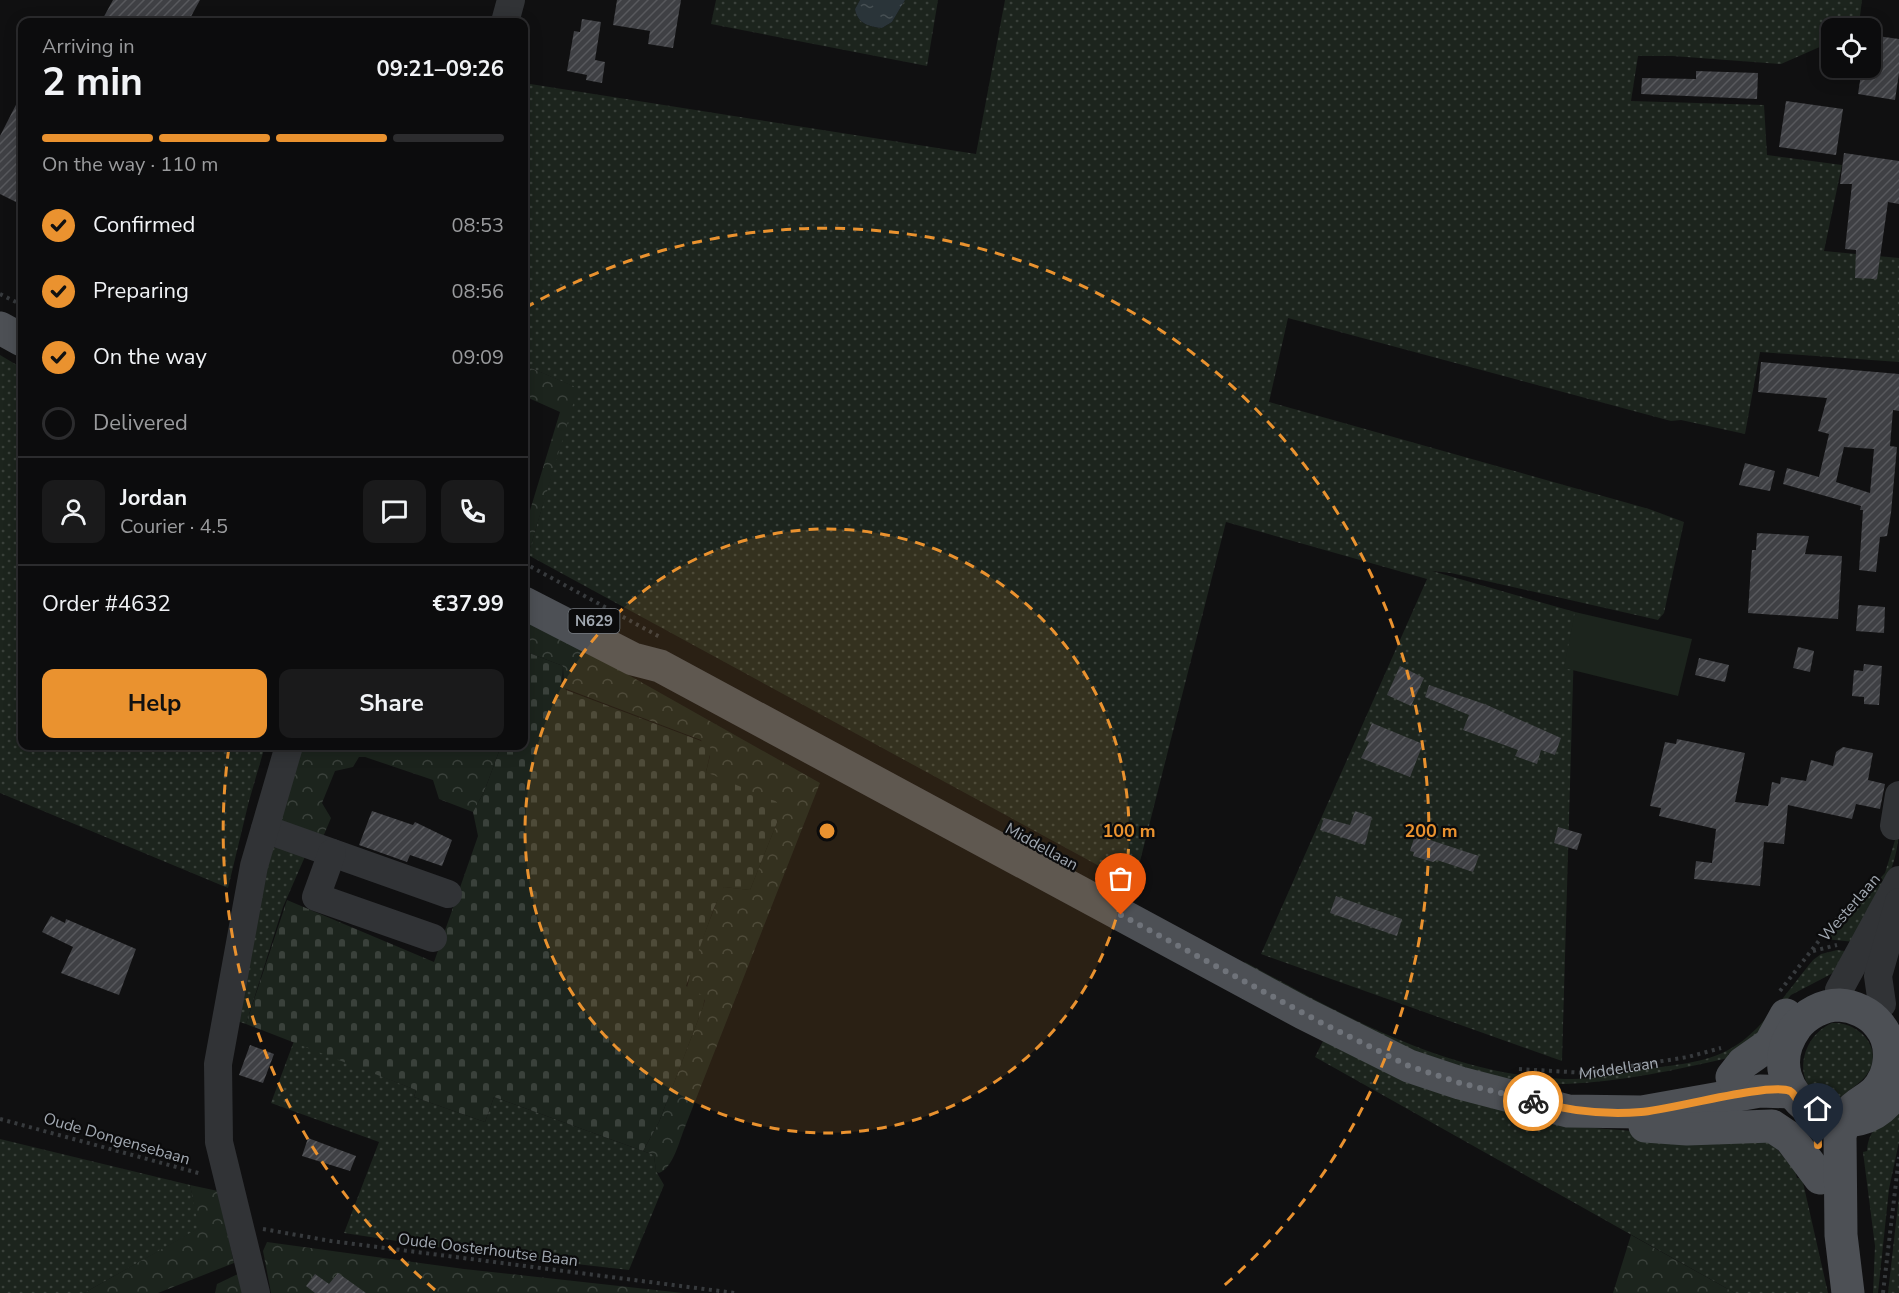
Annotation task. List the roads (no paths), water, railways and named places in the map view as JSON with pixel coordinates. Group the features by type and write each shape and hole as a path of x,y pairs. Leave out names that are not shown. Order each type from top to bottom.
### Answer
{"main road":[{"path":"0,310 18,319"},
{"path":"0,328 18,338"},
{"name":"Middellaan","path":"528,585 639,645 665,654 1354,1039 1436,1075 1612,1095 1654,1091 1727,1062 1771,1066 1778,1046"},
{"name":"Middellaan","path":"528,605 633,659 665,654"},
{"path":"1820,1178 1817,1129 1785,1067 1778,1046 1798,1024 1833,998 1846,1006 1862,1011 1877,1022 1893,1023 1890,1056 1884,1079 1875,1092 1852,1109 1856,1181 1841,1235"},
{"name":"Middellaan","path":"1513,1082 1568,1111 1642,1112 1760,1091 1802,1102 1822,1117 1854,1120"},
{"path":"1854,1120 1886,1104 1899,1084"},
{"path":"1603,1113 1655,1127 1772,1126 1791,1138 1820,1178 1841,1235 1848,1293"}],"street":[{"path":"505,18 511,0"},
{"path":"256,1293 219,1142 218,1064 252,877 288,750"},
{"path":"1894,826 1899,795"},
{"path":"265,829 448,894"},
{"path":"332,853 316,897 433,938"},
{"name":"Westerlaan","path":"1833,998 1899,880"},
{"path":"1893,1023 1878,976 1899,902"}],"water":[{"path":"860,0 905,0 892,22 882,28 868,25 858,18 855,9"}]}
